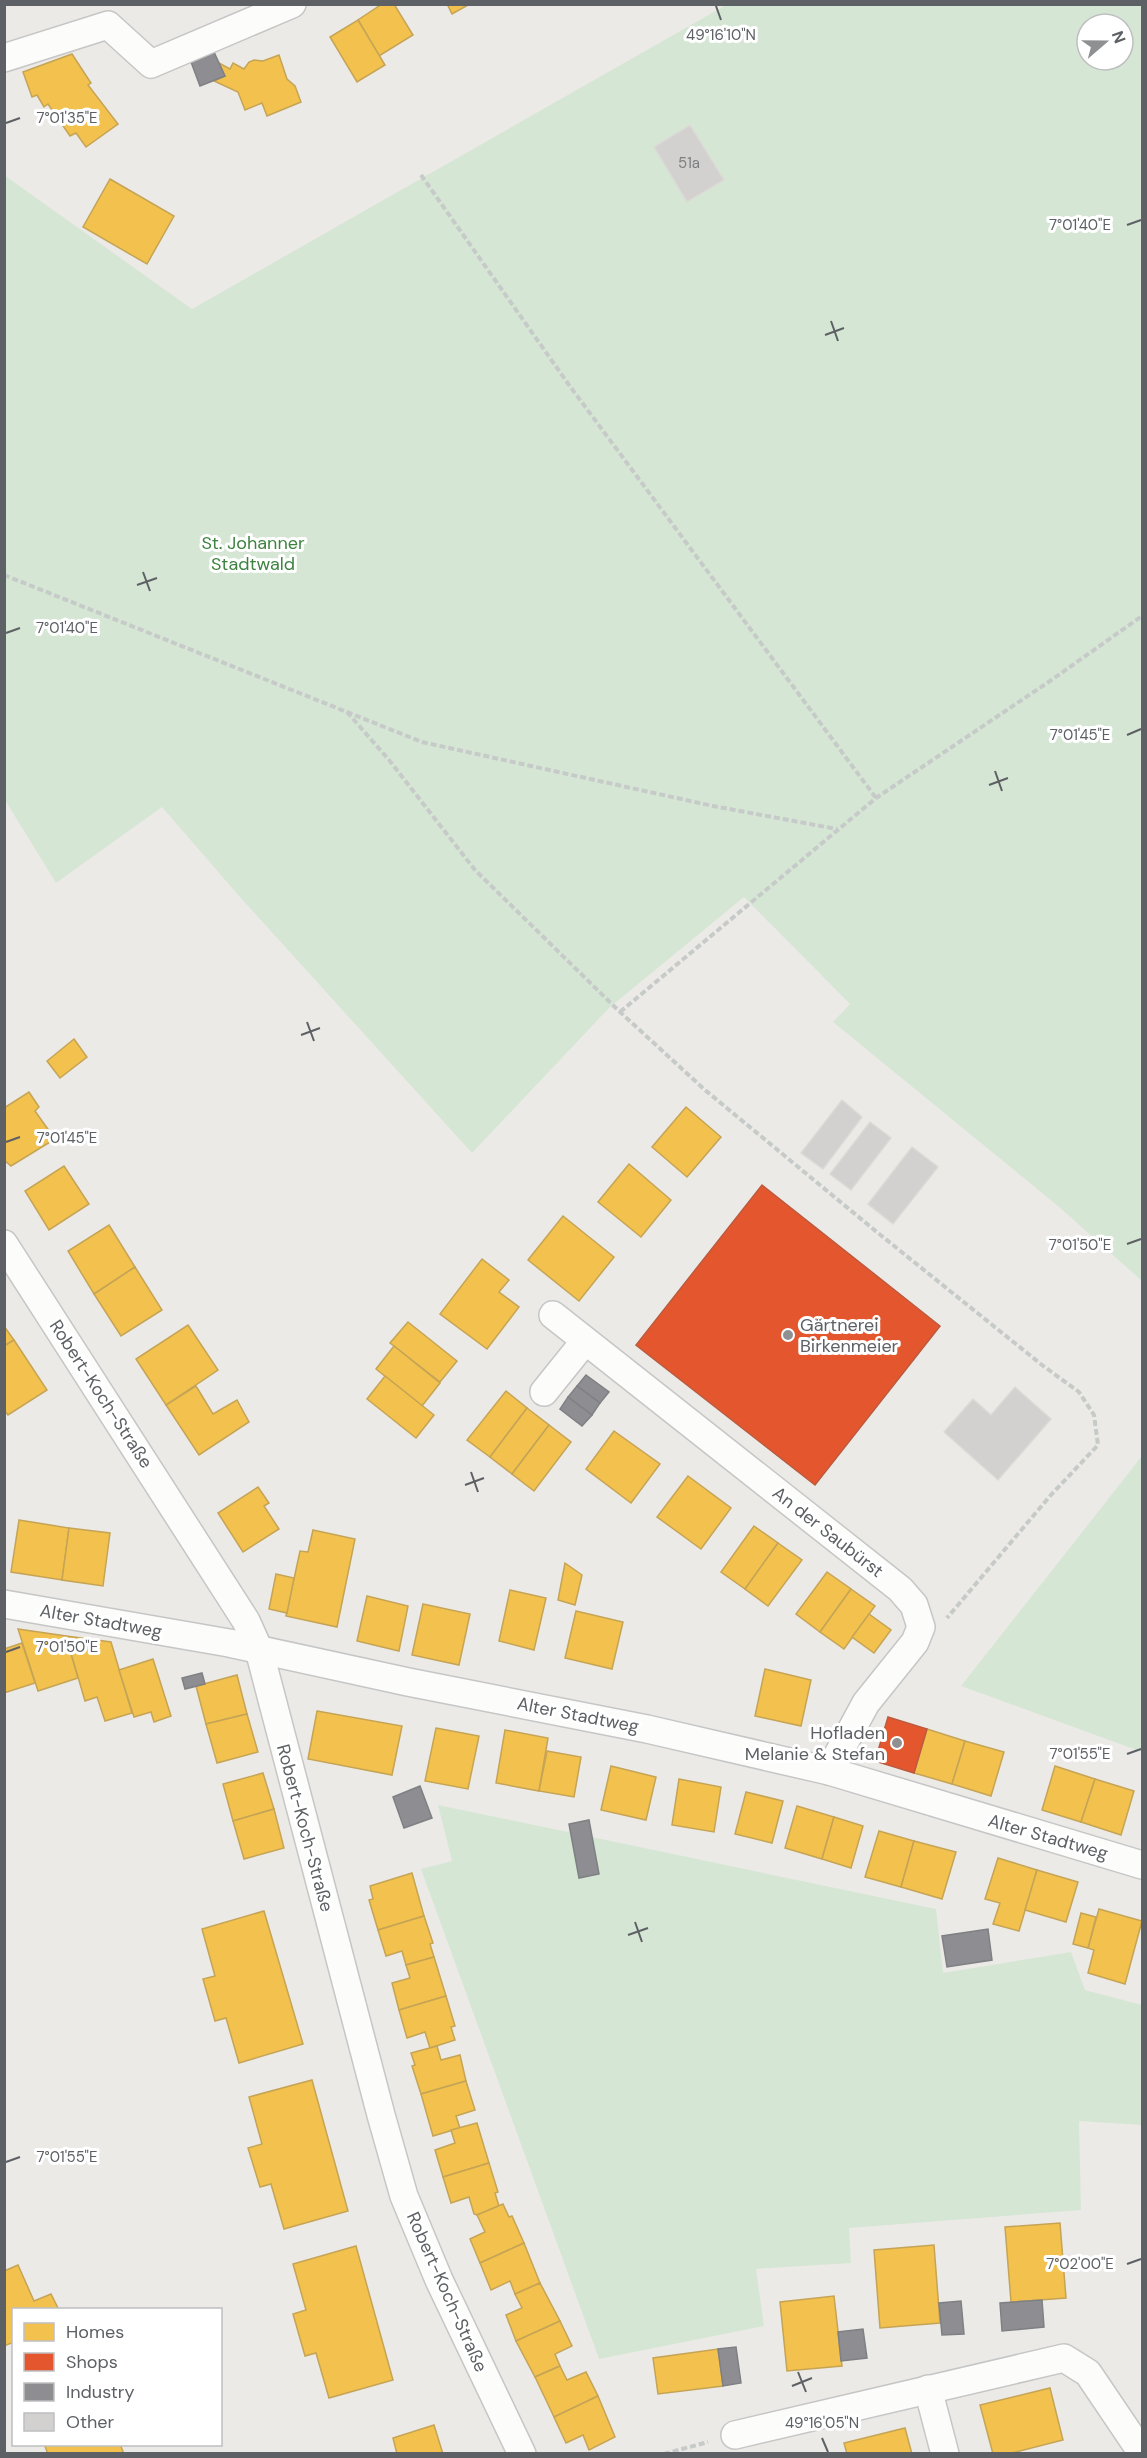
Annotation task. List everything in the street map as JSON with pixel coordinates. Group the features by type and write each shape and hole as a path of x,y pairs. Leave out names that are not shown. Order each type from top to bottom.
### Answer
{"street":[{"path":"4,58 108,25 151,64 292,4"},
{"name":"Robert-Koch-Straße","path":"4,1244 246,1621 259,1650 404,2196 439,2280 522,2454"},
{"name":"An der Saubürst","path":"553,1315 900,1589 914,1605 921,1627 915,1642"},
{"path":"544,1392 585,1341"},
{"name":"Alter Stadtweg","path":"4,1604 259,1650 647,1729 829,1771 1143,1865"},
{"path":"829,1771 866,1703 915,1642"},
{"path":"735,2435 1064,2358 1088,2373 1143,2453"},
{"path":"928,2388 945,2454"}],"path":[{"path":"421,175 569,385 876,798"},
{"path":"4,575 422,742 713,806 837,829"},
{"path":"620,1012 876,798 1050,681 1143,615"},
{"path":"347,712 389,760 475,870 620,1012 705,1090 806,1174 1078,1392 1094,1415 1098,1445 1050,1496 952,1614 915,1642"},
{"path":"664,2454 735,2435"}],"green space":[{"name":"St. Johanner Stadtwald","path":"726,5 1142,5 1142,1281 1058,1206 833,1022 850,1004 744,897 609,1008 472,1153 239,896 162,807 56,883 5,800 4,175 192,309"},
{"path":"1142,1456 1142,1752 961,1686"},
{"path":"438,1805 936,1909 943,1973 1071,1952 1085,1990 1142,2005 1142,2125 1079,2121 1081,2210 849,2228 851,2263 756,2269 764,2326 599,2359 421,1869 452,1861"}],"building: Homes":[{"path":"382,4 394,4 413,35 379,56 358,20"},
{"path":"447,4 470,4 452,14"},
{"path":"358,20 385,65 357,82 330,37"},
{"path":"72,54 91,83 88,85 118,124 86,147 76,133 70,136 48,104 44,107 37,95 32,97 23,72"},
{"path":"279,55 287,79 295,86 301,102 267,116 262,103 245,110 238,92 214,81 225,76 219,63 230,69 233,63 244,69 249,62 254,60 263,61"},
{"path":"110,179 174,216 147,264 83,227"},
{"path":"74,1039 87,1057 60,1078 47,1061"},
{"path":"29,1092 39,1107 35,1111 55,1139 11,1166 4,1160 4,1108"},
{"path":"686,1107 721,1137 687,1177 652,1147"},
{"path":"629,1164 671,1200 641,1237 598,1202"},
{"path":"64,1166 89,1204 49,1230 25,1191"},
{"path":"563,1216 614,1257 579,1301 528,1260"},
{"path":"109,1225 135,1267 94,1294 68,1251"},
{"path":"482,1259 509,1280 499,1292 519,1307 487,1349 440,1314"},
{"path":"135,1267 162,1310 121,1336 94,1294"},
{"path":"408,1322 457,1361 440,1382 390,1343"},
{"path":"188,1325 218,1370 166,1405 136,1359"},
{"path":"4,1326 14,1340 4,1346"},
{"path":"14,1340 47,1390 8,1415 4,1410 4,1346"},
{"path":"394,1346 440,1383 422,1406 376,1369"},
{"path":"385,1376 434,1415 416,1438 367,1399"},
{"path":"196,1386 213,1414 237,1400 249,1422 199,1455 166,1405"},
{"path":"506,1391 527,1408 490,1457 467,1440"},
{"path":"527,1408 549,1425 512,1474 490,1457"},
{"path":"549,1425 571,1442 534,1491 512,1474"},
{"path":"614,1431 660,1464 631,1503 586,1469"},
{"path":"688,1476 731,1508 701,1549 657,1517"},
{"path":"258,1487 269,1503 264,1506 279,1529 243,1552 218,1513"},
{"path":"19,1520 69,1528 62,1580 11,1572"},
{"path":"754,1526 778,1543 745,1589 721,1572"},
{"path":"69,1528 110,1533 103,1586 62,1580"},
{"path":"313,1530 355,1539 337,1627 286,1616 300,1551 308,1552"},
{"path":"778,1543 802,1560 768,1606 745,1589"},
{"path":"565,1563 582,1575 575,1605 558,1600"},
{"path":"827,1572 851,1589 820,1632 796,1614"},
{"path":"276,1574 294,1578 287,1613 269,1609"},
{"path":"851,1589 875,1606 844,1649 820,1632"},
{"path":"510,1590 546,1598 534,1650 499,1641"},
{"path":"367,1596 408,1606 399,1651 357,1641"},
{"path":"423,1604 470,1614 459,1665 412,1655"},
{"path":"576,1611 623,1622 612,1669 565,1658"},
{"path":"869,1614 891,1630 874,1653 852,1637"},
{"path":"18,1629 66,1636 78,1678 38,1691"},
{"path":"66,1636 111,1642 132,1713 105,1721 97,1697 85,1701"},
{"path":"22,1643 35,1683 4,1693 4,1649"},
{"path":"153,1659 171,1716 154,1722 151,1712 134,1717 119,1670"},
{"path":"765,1669 811,1680 801,1726 755,1716"},
{"path":"237,1675 247,1714 206,1724 196,1686"},
{"path":"317,1711 402,1726 392,1775 308,1759"},
{"path":"247,1714 258,1752 217,1763 206,1724"},
{"path":"436,1728 479,1736 468,1789 425,1781"},
{"path":"927,1729 965,1741 952,1784 914,1773"},
{"path":"505,1730 548,1738 539,1791 496,1783"},
{"path":"965,1741 1004,1752 991,1796 952,1784"},
{"path":"547,1751 581,1757 574,1797 539,1791"},
{"path":"611,1766 656,1777 646,1820 601,1810"},
{"path":"1055,1766 1095,1779 1081,1822 1042,1810"},
{"path":"263,1773 274,1809 233,1821 223,1784"},
{"path":"679,1779 721,1787 714,1832 672,1825"},
{"path":"1095,1779 1134,1791 1121,1835 1081,1822"},
{"path":"746,1792 783,1801 772,1843 735,1834"},
{"path":"797,1806 834,1817 822,1859 785,1848"},
{"path":"274,1809 284,1848 244,1859 233,1821"},
{"path":"834,1817 863,1826 851,1868 822,1859"},
{"path":"879,1831 914,1841 901,1887 865,1877"},
{"path":"914,1841 956,1852 942,1899 901,1887"},
{"path":"998,1858 1037,1870 1019,1931 993,1924 1000,1903 985,1899"},
{"path":"1037,1870 1078,1882 1066,1922 1025,1910"},
{"path":"412,1873 424,1916 378,1930 369,1900 373,1899 370,1886"},
{"path":"1099,1909 1142,1921 1125,1984 1088,1973 1094,1950 1088,1948"},
{"path":"264,1911 303,2044 239,2063 226,2018 215,2021 203,1979 215,1976 202,1929"},
{"path":"1081,1913 1096,1917 1088,1948 1073,1944"},
{"path":"424,1916 433,1943 430,1944 434,1957 406,1965 402,1951 386,1956 378,1930"},
{"path":"434,1957 446,1996 399,2010 392,1983 410,1978 406,1965"},
{"path":"446,1996 455,2026 451,2027 455,2040 430,2048 425,2032 407,2038 399,2010"},
{"path":"437,2046 441,2060 460,2055 466,2081 421,2094 412,2066 415,2065 411,2053"},
{"path":"312,2080 348,2211 284,2229 271,2184 260,2187 248,2148 262,2144 249,2097"},
{"path":"466,2081 475,2110 456,2116 460,2128 433,2136 421,2094"},
{"path":"477,2123 489,2163 443,2177 435,2150 455,2143 451,2130"},
{"path":"489,2163 498,2192 495,2193 499,2206 477,2215 474,2214 469,2197 451,2203 443,2177"},
{"path":"503,2204 509,2217 512,2216 524,2243 480,2263 470,2239 485,2232 477,2215"},
{"path":"1060,2223 1066,2298 1011,2302 1005,2227"},
{"path":"524,2243 540,2283 515,2294 510,2281 491,2290 480,2263"},
{"path":"934,2245 940,2323 880,2328 874,2250"},
{"path":"356,2246 393,2380 329,2398 316,2353 305,2356 293,2314 306,2310 293,2264"},
{"path":"18,2265 34,2301 51,2294 58,2308 12,2308 12,2343 4,2346 4,2271"},
{"path":"540,2283 560,2321 516,2341 506,2315 522,2308 515,2294"},
{"path":"834,2296 842,2366 787,2371 780,2302"},
{"path":"560,2321 572,2346 555,2354 560,2366 535,2377 516,2341"},
{"path":"718,2349 723,2386 658,2394 653,2358"},
{"path":"560,2366 567,2380 586,2372 598,2396 554,2417 535,2377"},
{"path":"1050,2388 1063,2440 1008,2454 993,2454 980,2405"},
{"path":"598,2396 615,2437 589,2450 583,2435 566,2443 554,2417"},
{"path":"434,2425 443,2454 397,2454 393,2438"},
{"path":"905,2428 912,2454 847,2454 844,2443"},
{"path":"45,2446 121,2446 124,2454 48,2454"}],"building: Shops":[{"name":"Gärtnerei Birkenmeier","path":"762,1185 940,1326 815,1485 636,1345"},
{"path":"888,1717 927,1729 914,1773 875,1761"}],"building: Industry":[{"path":"214,52 225,76 200,86 191,62"},
{"path":"586,1375 609,1392 600,1403 577,1386"},
{"path":"577,1386 600,1403 592,1415 568,1397"},
{"path":"568,1397 592,1415 582,1426 560,1409"},
{"path":"202,1673 205,1684 185,1689 182,1678"},
{"path":"420,1786 432,1818 404,1828 393,1797"},
{"path":"589,1820 599,1874 579,1878 569,1824"},
{"path":"988,1929 992,1960 947,1967 942,1936"},
{"path":"1042,2300 1044,2327 1002,2331 1000,2303"},
{"path":"961,2301 964,2334 942,2335 939,2303"},
{"path":"863,2329 867,2358 841,2361 838,2332"},
{"path":"736,2347 741,2383 723,2386 718,2349"}],"building: Other":[{"path":"690,125 724,180 687,202 654,147"},
{"path":"842,1100 862,1117 823,1169 801,1153"},
{"path":"870,1122 891,1138 851,1190 830,1174"},
{"path":"912,1147 938,1167 893,1224 868,1204"},
{"path":"1015,1387 1051,1419 998,1480 944,1432 973,1399 991,1415"}],"place":[{"name":"Gärtnerei Birkenmeier","path":"788,1335"},
{"name":"Hofladen Melanie & Stefan","path":"897,1743"}]}
